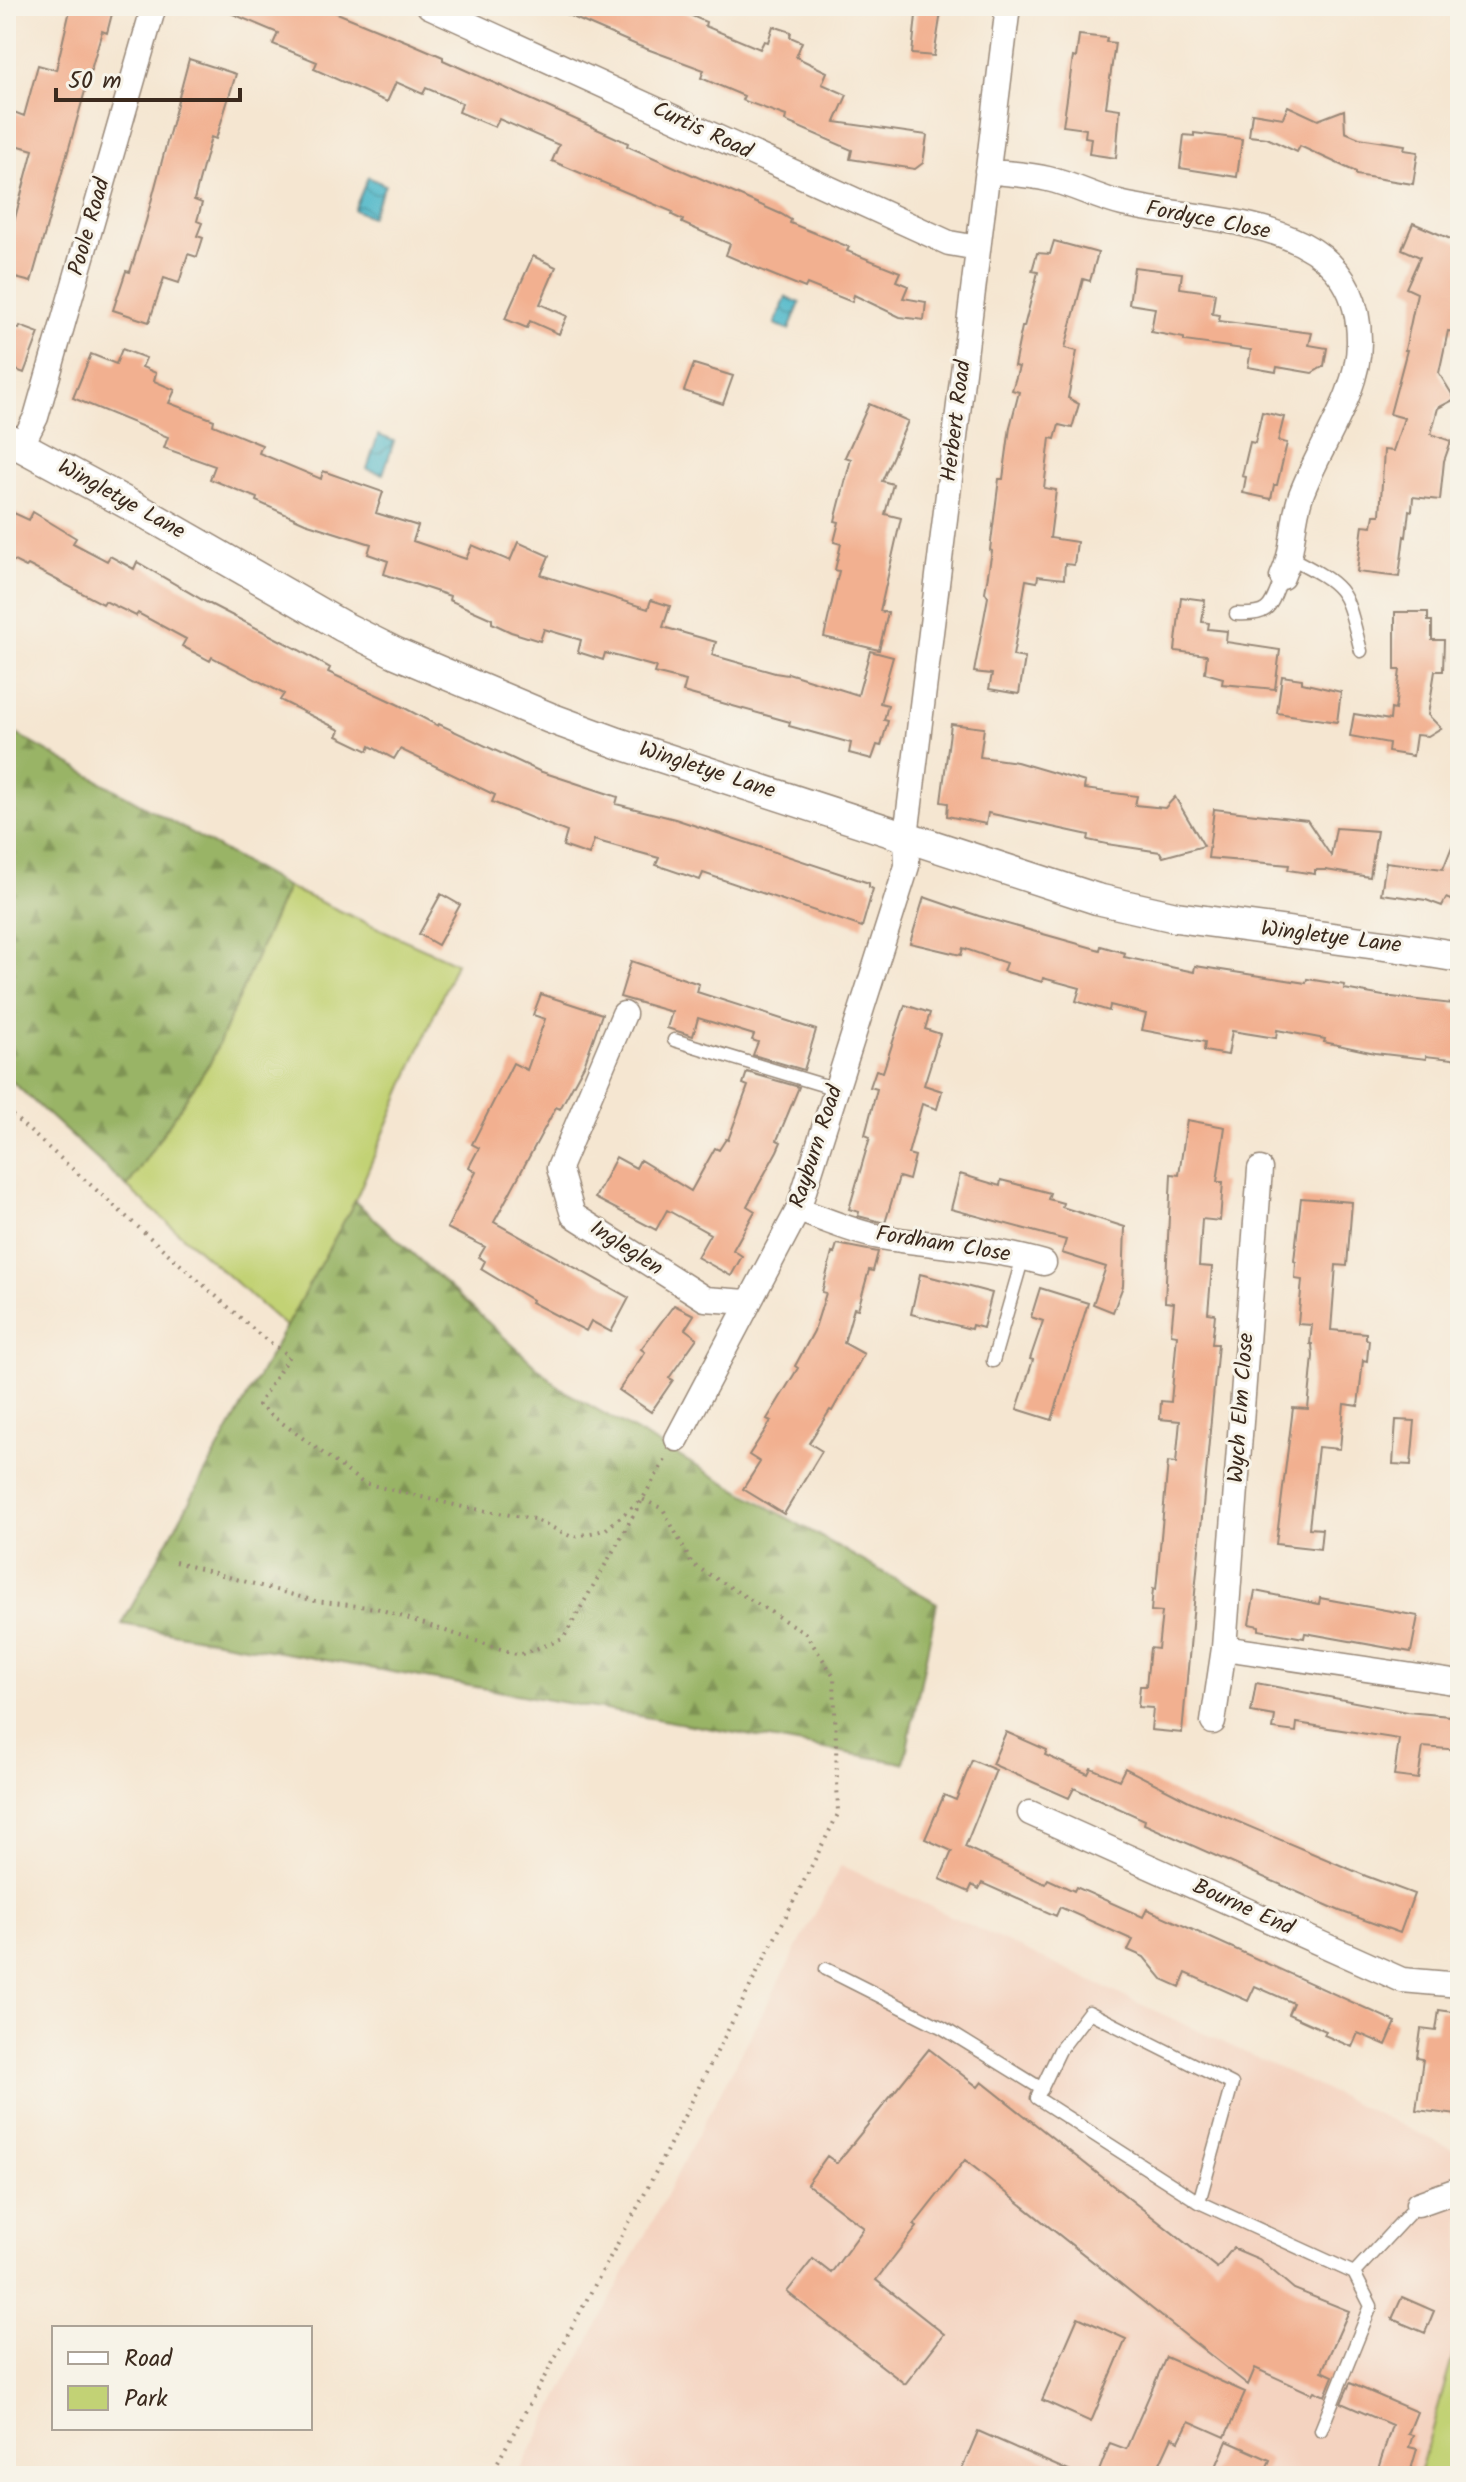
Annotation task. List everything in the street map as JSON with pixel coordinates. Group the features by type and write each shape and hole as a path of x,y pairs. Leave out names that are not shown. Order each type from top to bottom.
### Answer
{"street":[{"name":"Poole Road","path":"14,442 36,417 154,6"},
{"name":"Curtis Road","path":"429,6 949,243 978,248"},
{"name":"Herbert Road","path":"906,836 1008,6"},
{"name":"Fordyce Close","path":"987,171 1048,179 1125,204 1274,232 1304,244 1328,259 1344,282 1356,312 1359,341 1357,370 1301,495 1287,568"},
{"name":"Wingletye Lane","path":"14,442 342,626 447,676 618,743 1097,899 1176,917 1460,957"},
{"name":"Rayburn Road","path":"677,1439 798,1210 907,866 906,836"},
{"name":"Ingleglen","path":"624,1014 559,1168 573,1215 705,1299 747,1302"},
{"name":"Wych Elm Close","path":"1213,1722 1224,1648 1260,1169"},
{"name":"Fordham Close","path":"798,1210 877,1236 1033,1260"},
{"path":"1224,1648 1460,1683"},
{"name":"Bourne End","path":"1030,1813 1402,1980 1460,1985"},
{"path":"1418,2204 1460,2189"}],"lane":[{"path":"1236,614 1258,615 1268,608 1287,568 1331,579 1341,588 1349,603 1361,651"},
{"path":"674,1040 836,1089"},
{"path":"993,1361 1033,1260"},
{"path":"826,1969 943,2028 1042,2089"},
{"path":"1199,2202 1232,2084 1089,2012 1060,2050 1037,2098 1199,2202 1354,2273 1371,2306 1321,2430"},
{"path":"1354,2273 1418,2204"}],"path":[{"path":"6,1110 261,1336 289,1356 258,1405 363,1483 463,1507 534,1519 572,1537 605,1530 642,1499"},
{"path":"175,1562 315,1601 376,1608 519,1655 563,1639 677,1439"},
{"path":"490,2476 642,2199 838,1814 834,1676 805,1633 692,1564 663,1509 642,1499"}],"shaded area":[{"path":"841,1865 1457,2151 1460,2157 1460,2331 1419,2474 1422,2476 517,2476"}],"green space":[{"path":"6,728 287,887 211,1061 127,1187 6,1076"},
{"path":"287,887 456,963 355,1201 286,1327 127,1187 211,1061"},
{"path":"355,1201 561,1389 937,1603 904,1763 122,1624"},
{"path":"1460,2331 1460,2476 1422,2476 1419,2474"}],"water":[{"path":"368,177 385,185 371,217 354,210"},
{"path":"786,297 800,303 789,330 775,324"},
{"path":"378,435 394,441 383,474 367,469"}],"building":[{"path":"71,6 114,6 107,33 102,31 31,282 8,276 11,266 6,265 6,232 11,233 33,150 6,142 6,109 24,116 38,65 56,70"},
{"path":"214,6 320,6 443,57 443,60 628,143 627,146 781,214 791,220 790,223 849,247 847,251 900,272 896,281 908,286 903,298 926,302 924,320 900,317 854,295 852,302 807,284 805,288 726,255 730,244 682,223 683,220 672,215 673,212 552,161 559,145 499,119 495,127 459,112 462,103 426,88 423,94 396,82 387,102 314,69 317,62 273,44 278,33"},
{"path":"547,6 669,6 706,22 705,26 760,49 764,41 768,42 773,26 791,32 790,37 802,42 796,57 827,72 822,84 847,95 835,122 927,135 923,163 915,169 850,159 852,150 785,121 786,116 742,100 744,96 701,78 704,70"},
{"path":"917,6 942,6 934,56 912,54"},
{"path":"1079,35 1107,38 1106,42 1115,43 1106,107 1120,109 1116,158 1089,154 1091,138 1085,137 1086,129 1063,126"},
{"path":"189,59 236,74 216,139 211,137 194,200 202,203 197,221 202,223 197,236 203,238 197,257 188,254 179,283 164,278 149,322 113,310 126,271 130,272 146,221"},
{"path":"1288,106 1318,120 1344,110 1345,132 1359,138 1405,145 1404,150 1418,152 1413,184 1356,175 1356,172 1300,146 1297,152 1267,138 1249,136 1252,113 1283,118"},
{"path":"1194,133 1242,139 1237,177 1180,168 1184,135 1194,136"},
{"path":"1413,223 1460,243 1460,303 1454,332 1448,331 1439,373 1455,399 1438,408 1431,434 1451,441 1444,461 1440,500 1413,497 1399,577 1357,572 1363,525 1372,526 1374,515 1380,515 1384,450 1393,451 1404,418 1390,414 1407,350 1417,293 1406,288 1420,257 1402,249"},
{"path":"1054,241 1098,253 1090,281 1083,279 1065,348 1077,351 1068,398 1079,404 1072,428 1059,425 1055,439 1050,438 1044,488 1056,490 1050,538 1077,542 1074,565 1065,564 1064,579 1038,576 1037,582 1026,580 1013,656 1025,658 1019,694 989,689 992,674 974,672 988,597 985,592 999,479 1003,479 1010,427 1019,392 1012,390 1019,367 1014,366 1038,272 1032,271 1037,253 1050,254"},
{"path":"533,256 556,267 540,304 567,316 559,334 530,321 527,328 505,319"},
{"path":"1134,267 1182,273 1180,288 1215,293 1212,314 1220,315 1219,321 1312,333 1309,345 1327,348 1324,366 1312,373 1277,367 1276,372 1248,367 1251,350 1184,341 1184,338 1151,332 1155,308 1129,304"},
{"path":"6,324 39,333 24,373 6,366"},
{"path":"122,349 146,358 142,367 156,373 154,381 175,390 169,403 214,420 213,425 262,445 259,453 321,479 323,471 383,492 376,513 418,526 413,541 466,559 472,545 510,561 518,542 549,556 541,575 648,609 651,600 670,606 663,627 716,642 712,655 775,673 788,673 858,695 870,651 893,657 880,703 888,705 884,720 888,721 881,746 877,745 872,759 849,753 851,743 683,692 686,681 654,673 656,667 605,653 603,660 578,652 581,640 544,629 540,641 511,632 492,623 492,619 449,600 450,596 384,574 388,561 368,554 371,544 305,523 256,501 257,498 210,479 215,466 164,448 168,437 73,398 91,354 116,364"},
{"path":"694,364 733,376 723,404 684,391"},
{"path":"869,404 908,421 882,481 893,484 885,514 901,518 880,611 888,613 879,650 824,637 839,571 835,570 841,544 834,542 839,522 835,521 851,459 845,457"},
{"path":"1262,412 1284,417 1278,441 1287,443 1271,499 1243,493 1246,477 1242,476 1250,442 1255,443"},
{"path":"33,512 76,538 73,543 107,561 110,556 134,569 137,562 299,650 330,668 328,672 539,771 618,797 616,804 675,819 869,883 873,889 862,927 703,873 700,880 656,865 659,858 594,840 589,855 563,846 567,832 492,802 495,795 400,749 394,759 370,746 368,751 337,736 340,730 280,700 284,694 212,657 210,661 182,646 186,639 138,613 136,616 105,601 103,604 6,557 6,529 14,513 29,520"},
{"path":"1181,597 1205,600 1202,622 1209,623 1208,629 1227,631 1226,642 1280,650 1275,689 1222,684 1223,678 1205,673 1207,655 1175,651"},
{"path":"1395,612 1428,612 1428,621 1432,621 1432,640 1444,640 1443,671 1435,671 1428,715 1441,728 1428,736 1416,735 1413,756 1388,752 1389,743 1350,736 1354,714 1390,720 1391,709 1395,710 1400,670 1395,670"},
{"path":"1282,676 1341,692 1337,722 1277,713"},
{"path":"951,724 984,728 980,757 1017,762 1085,782 1084,789 1137,796 1135,805 1165,808 1175,797 1204,846 1163,857 1160,852 1088,840 1089,835 988,813 986,824 947,816 948,803 941,802"},
{"path":"1214,809 1307,820 1331,856 1336,828 1377,831 1370,877 1326,870 1315,870 1315,874 1288,870 1289,865 1208,858"},
{"path":"1459,829 1460,904 1446,898 1442,906 1426,900 1381,894 1386,862 1443,869"},
{"path":"441,894 460,905 438,945 419,934"},
{"path":"924,897 1100,950 1101,946 1125,953 1124,957 1194,972 1195,966 1306,983 1307,979 1345,985 1344,989 1383,996 1453,1004 1452,1009 1460,1010 1460,1060 1375,1053 1277,1030 1276,1038 1232,1031 1228,1055 1204,1051 1205,1042 1142,1030 1146,1014 1110,1005 1109,1011 1076,1001 1080,988 1003,971 1006,963 963,948 961,955 910,943"},
{"path":"631,961 699,984 697,992 816,1030 804,1070 753,1055 758,1042 752,1040 754,1035 698,1018 693,1036 667,1028 672,1012 620,997"},
{"path":"541,994 602,1014 584,1065 560,1109 556,1107 494,1222 629,1298 611,1332 591,1321 586,1331 531,1302 481,1269 485,1261 479,1257 485,1247 447,1228 476,1172 469,1167 479,1148 472,1144 513,1063 527,1070 545,1019 533,1015"},
{"path":"905,1005 930,1013 925,1029 940,1034 924,1085 942,1091 937,1109 922,1104 908,1154 915,1156 909,1180 899,1177 885,1223 858,1216 859,1212 849,1209 870,1137 865,1135 877,1089 870,1087 876,1070 883,1072"},
{"path":"747,1072 799,1087 777,1140 781,1142 747,1206 755,1211 733,1250 742,1256 731,1276 697,1257 710,1234 667,1210 656,1230 595,1198 616,1157 636,1168 640,1160 691,1191 715,1148 719,1150 728,1140 748,1086 743,1084"},
{"path":"1187,1120 1225,1127 1217,1182 1223,1182 1220,1221 1202,1219 1199,1266 1212,1267 1208,1313 1215,1314 1212,1344 1218,1344 1182,1733 1151,1730 1153,1708 1138,1707 1140,1686 1146,1686 1150,1648 1158,1649 1162,1612 1151,1611 1153,1589 1156,1590 1168,1462 1176,1463 1180,1421 1160,1419 1161,1401 1171,1402 1177,1335 1171,1334 1174,1303 1165,1302 1171,1174 1179,1175"},
{"path":"960,1174 1000,1186 1001,1180 1050,1193 1048,1199 1063,1203 1062,1207 1125,1227 1123,1286 1113,1312 1093,1304 1106,1267 1062,1253 1066,1240 951,1209"},
{"path":"1301,1198 1352,1202 1347,1266 1336,1265 1331,1330 1366,1333 1369,1340 1367,1361 1363,1360 1358,1406 1344,1404 1340,1449 1318,1447 1309,1528 1322,1529 1320,1549 1276,1544 1293,1408 1308,1409 1313,1356 1310,1344 1312,1325 1298,1324 1302,1280 1295,1279 1294,1261"},
{"path":"837,1244 878,1252 873,1271 869,1270 858,1309 854,1308 844,1343 864,1354 832,1411 809,1443 822,1451 784,1514 743,1489 760,1462 749,1455 771,1421 767,1419 798,1368 795,1366 814,1331 826,1293 822,1292 832,1253"},
{"path":"920,1274 992,1293 983,1328 972,1325 971,1329 911,1314"},
{"path":"1040,1288 1088,1303 1052,1420 1017,1409 1043,1321 1031,1317"},
{"path":"674,1305 694,1315 685,1329 697,1338 669,1378 673,1380 651,1412 619,1390 645,1352 641,1349"},
{"path":"1396,1420 1415,1421 1411,1465 1393,1464"},
{"path":"1255,1591 1319,1604 1320,1598 1418,1616 1411,1652 1305,1633 1304,1638 1259,1630 1259,1626 1249,1624"},
{"path":"1256,1683 1407,1712 1460,1717 1460,1750 1423,1747 1418,1779 1394,1776 1399,1739 1297,1723 1296,1732 1273,1729 1275,1716 1251,1712"},
{"path":"1006,1732 1047,1750 1045,1755 1088,1774 1091,1768 1119,1780 1125,1768 1189,1801 1414,1894 1400,1933 1340,1911 1144,1824 1145,1820 1074,1788 1069,1798 992,1764"},
{"path":"972,1760 996,1770 965,1847 1045,1884 1048,1879 1074,1891 1076,1887 1143,1917 1147,1909 1396,2022 1386,2045 1358,2033 1352,2047 1324,2035 1326,2031 1288,2014 1293,2003 1255,1986 1248,2001 1186,1973 1180,1987 1162,1979 1144,1957 1128,1950 1133,1940 1060,1907 1056,1916 982,1883 979,1889 972,1885 969,1892 940,1879 952,1851 925,1839 944,1795 956,1800"},
{"path":"1439,2010 1460,2013 1457,2115 1416,2110 1423,2059 1417,2058 1421,2029 1436,2031"},
{"path":"929,2049 978,2087 982,2082 1217,2268 1233,2248 1259,2259 1294,2289 1349,2311 1322,2371 1333,2376 1325,2396 1314,2391 1312,2394 1255,2368 1248,2385 965,2160 876,2280 944,2334 905,2384 787,2292 813,2259 831,2273 864,2228 807,2184 827,2156 837,2163"},
{"path":"1402,2297 1434,2311 1425,2333 1392,2319"},
{"path":"1078,2317 1126,2339 1091,2422 1042,2400"},
{"path":"1166,2357 1245,2392 1225,2437 1189,2421 1179,2441 1172,2437 1154,2476 1097,2476 1110,2443 1126,2449"},
{"path":"1350,2383 1417,2412 1408,2434 1413,2435 1409,2447 1417,2449 1410,2473 1393,2468 1391,2474 1378,2469 1392,2425 1341,2403"},
{"path":"978,2431 1080,2476 959,2476"},
{"path":"1227,2441 1270,2460 1263,2476 1212,2476"}]}
